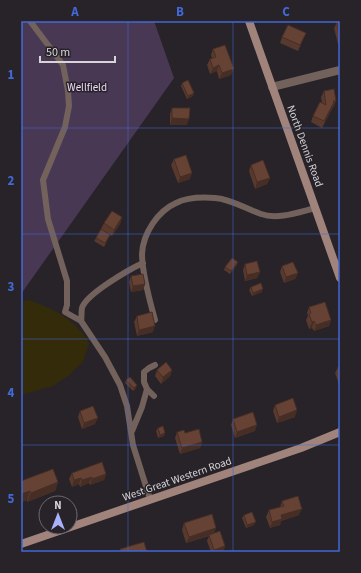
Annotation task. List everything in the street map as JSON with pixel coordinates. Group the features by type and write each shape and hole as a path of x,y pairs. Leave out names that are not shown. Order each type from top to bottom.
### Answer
{"street":[{"name":"North Dennis Road","path":"249,21 340,278"},
{"path":"272,87 340,70"},
{"name":"West Great Western Road","path":"21,544 301,448 340,432"}],"lane":[{"path":"30,21 57,56 63,65 66,75 69,106 65,127 43,180 48,220 67,282 67,305 65,312 82,321 105,357 120,386 127,406 133,445 150,500"},
{"path":"155,320 142,253 148,232 159,215 176,203 197,197 217,198 262,215 274,216 315,208"},
{"path":"82,321 82,309 86,301 116,278 143,262"},
{"path":"154,396 147,389 144,382 144,372 155,365"},
{"path":"132,431 142,407 147,389"}],"green space":[{"name":"Wellfield","path":"21,21 154,21 174,78 21,294"}],"sand":[{"path":"29,300 56,311 64,316 78,328 89,343 83,362 69,375 53,386 21,395 21,301"}],"building":[{"path":"340,21 340,36 337,22"},
{"path":"288,25 306,33 300,45 282,37"},
{"path":"225,45 234,69 222,73 219,65 213,68 210,59 216,57 213,49"},
{"path":"188,80 194,93 188,96 182,83"},
{"path":"334,89 336,101 333,101 334,102 324,121 313,116 320,102 326,105 324,91"},
{"path":"172,108 190,108 189,119 172,118"},
{"path":"186,155 192,173 180,177 174,159"},
{"path":"263,160 270,178 257,182 251,165"},
{"path":"112,211 122,217 114,230 104,223"},
{"path":"101,229 110,235 105,243 96,238"},
{"path":"232,258 238,262 231,271 225,267"},
{"path":"257,261 260,272 247,275 245,264"},
{"path":"293,262 298,273 286,277 282,266"},
{"path":"143,274 145,284 133,286 131,276"},
{"path":"261,283 263,289 253,293 251,287"},
{"path":"325,302 331,320 316,325 314,321 312,322 309,314 311,313 309,307"},
{"path":"152,312 155,326 139,330 137,316"},
{"path":"166,362 172,370 163,377 157,370"},
{"path":"130,377 137,385 134,388 126,380"},
{"path":"293,398 297,410 279,417 275,405"},
{"path":"93,406 98,418 84,423 80,411"},
{"path":"253,412 257,425 237,432 233,419"},
{"path":"163,426 165,433 160,435 158,428"},
{"path":"199,429 202,442 182,448 177,432 184,430 185,433"},
{"path":"102,462 106,474 92,479 92,477 82,480 81,478 74,480 72,473"},
{"path":"53,469 58,482 31,493 30,491 21,494 21,481"},
{"path":"298,496 302,509 281,515 282,519 272,522 269,510 284,506 282,501"},
{"path":"252,512 256,522 247,525 244,515"},
{"path":"212,514 216,528 189,537 184,523"},
{"path":"220,531 225,546 214,550 209,535"},
{"path":"144,542 147,552 121,552 120,549"}]}
